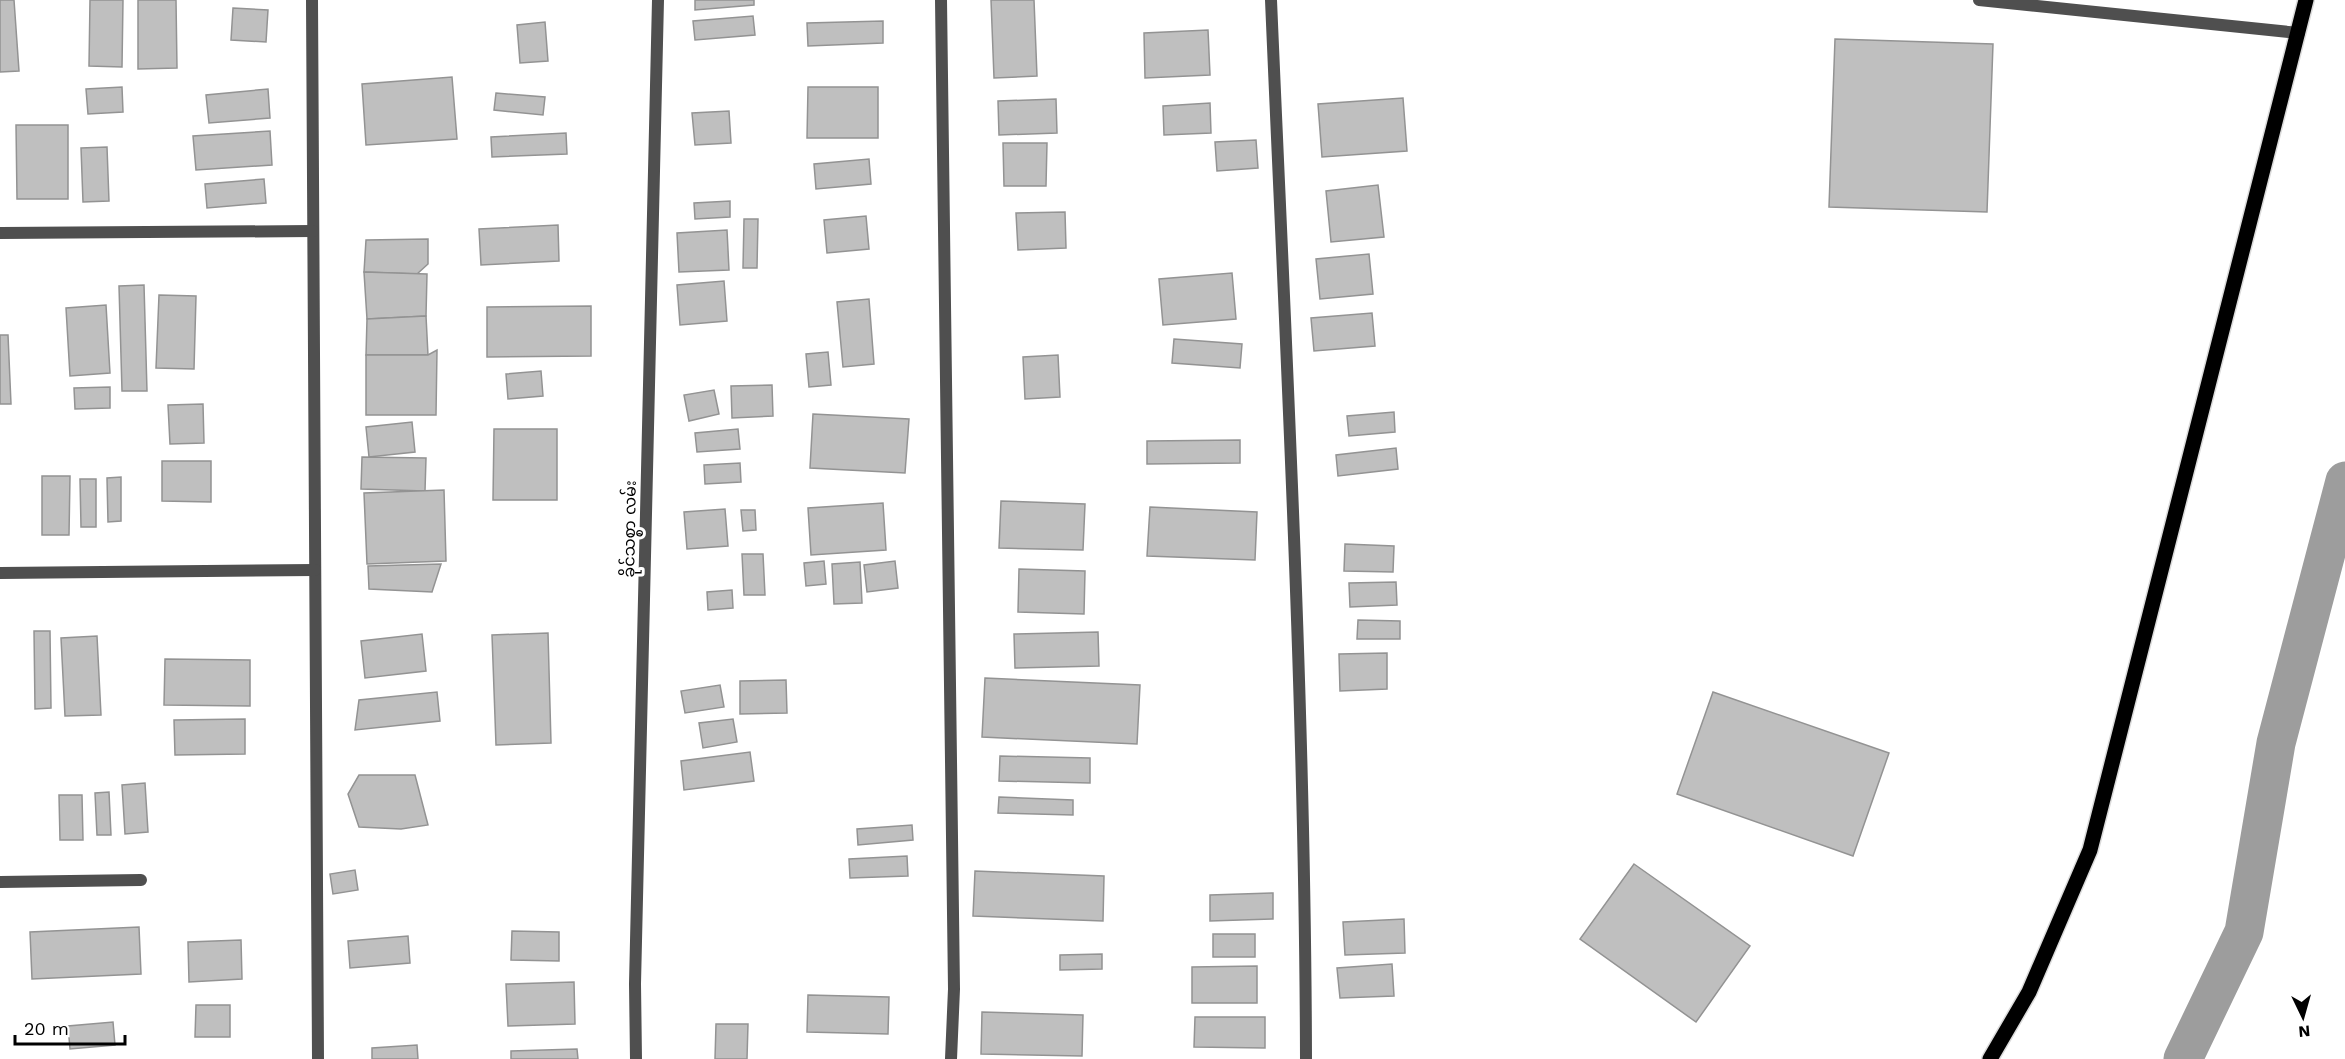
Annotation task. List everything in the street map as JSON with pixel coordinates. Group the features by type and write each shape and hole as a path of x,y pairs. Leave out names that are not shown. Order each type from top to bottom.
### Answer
{"main road":[{"path":"1990,1059 2030,993 2090,850 2306,0"}],"street":[{"path":"312,0 318,1059"},
{"name":"ခိုင်သစ္စာ လမ်း","path":"636,1059 636,960 658,0"},
{"path":"941,0 954,989 951,1059"},
{"path":"1271,0 1301,694 1306,889 1306,1059"},
{"path":"1980,0 2299,33"},
{"path":"0,233 313,231"},
{"path":"0,573 315,570"},
{"path":"0,882 141,880"}],"building":[{"path":"0,0 14,0 19,71 0,72"},
{"path":"90,0 123,0 122,67 89,66"},
{"path":"138,0 176,0 177,68 138,69"},
{"path":"695,0 754,0 754,5 695,10"},
{"path":"991,0 1034,0 1037,76 994,78"},
{"path":"233,8 268,10 266,42 231,40"},
{"path":"753,16 755,35 695,40 693,21"},
{"path":"883,21 883,43 808,46 807,23"},
{"path":"545,22 548,61 520,63 517,25"},
{"path":"1208,30 1210,75 1145,78 1144,33"},
{"path":"1835,39 1993,44 1987,212 1829,207"},
{"path":"452,77 457,139 366,145 362,84"},
{"path":"122,87 123,112 88,114 86,89"},
{"path":"808,87 878,87 878,138 807,138"},
{"path":"268,89 270,118 209,123 206,95"},
{"path":"496,93 545,97 543,115 494,110"},
{"path":"1403,98 1407,151 1322,157 1318,104"},
{"path":"1056,99 1057,133 999,135 998,101"},
{"path":"1210,103 1211,133 1164,135 1163,106"},
{"path":"729,111 731,143 695,145 692,113"},
{"path":"16,125 68,125 68,199 17,199"},
{"path":"270,131 272,165 196,170 193,136"},
{"path":"566,133 567,154 492,157 491,137"},
{"path":"1256,140 1258,168 1217,171 1215,142"},
{"path":"1003,143 1047,143 1046,186 1004,186"},
{"path":"107,147 109,201 83,202 81,148"},
{"path":"869,159 871,184 816,189 814,164"},
{"path":"264,179 266,203 207,208 205,184"},
{"path":"1378,185 1384,237 1331,242 1326,191"},
{"path":"730,201 730,217 695,219 694,203"},
{"path":"1065,212 1066,248 1018,250 1016,213"},
{"path":"866,216 869,249 827,253 824,220"},
{"path":"744,219 758,219 757,268 743,268"},
{"path":"558,225 559,261 481,265 479,229"},
{"path":"727,230 729,270 679,272 677,233"},
{"path":"428,239 428,264 417,274 364,272 366,240"},
{"path":"1369,254 1373,294 1320,299 1316,259"},
{"path":"364,272 427,274 426,316 367,319"},
{"path":"1232,273 1236,319 1163,325 1159,279"},
{"path":"724,281 727,321 680,325 677,285"},
{"path":"144,285 147,391 122,391 119,286"},
{"path":"159,295 196,296 194,369 156,368"},
{"path":"869,299 874,364 843,367 837,302"},
{"path":"106,305 110,373 70,376 66,308"},
{"path":"591,306 591,356 487,357 487,307"},
{"path":"1372,313 1375,346 1314,351 1311,318"},
{"path":"426,316 428,355 366,355 367,319"},
{"path":"0,335 8,335 11,404 0,404"},
{"path":"1174,339 1242,344 1240,368 1172,363"},
{"path":"437,350 436,415 366,415 366,355 428,355"},
{"path":"828,352 831,385 809,387 806,354"},
{"path":"1058,355 1060,397 1025,399 1023,357"},
{"path":"541,371 543,396 508,399 506,374"},
{"path":"772,385 773,416 732,418 731,386"},
{"path":"110,387 110,408 75,409 74,388"},
{"path":"714,390 719,414 689,421 684,395"},
{"path":"203,404 204,443 170,444 168,405"},
{"path":"1394,412 1395,432 1349,436 1347,416"},
{"path":"813,414 909,419 905,473 810,468"},
{"path":"412,422 415,452 369,457 366,427"},
{"path":"494,429 557,429 557,500 493,500"},
{"path":"738,429 740,449 697,452 695,433"},
{"path":"1240,440 1240,463 1147,464 1147,441"},
{"path":"1396,448 1398,469 1338,476 1336,455"},
{"path":"362,457 426,458 425,491 361,489"},
{"path":"162,461 211,461 211,502 162,501"},
{"path":"740,463 741,482 705,484 704,465"},
{"path":"42,476 70,476 69,535 42,535"},
{"path":"121,477 121,521 108,522 107,478"},
{"path":"80,479 96,479 96,527 81,527"},
{"path":"444,490 446,561 367,564 364,493"},
{"path":"1001,501 1085,504 1083,550 999,548"},
{"path":"883,503 886,550 811,555 808,508"},
{"path":"1150,507 1257,512 1255,560 1147,556"},
{"path":"725,509 728,546 687,549 684,512"},
{"path":"741,510 755,510 756,530 743,531"},
{"path":"1345,544 1394,546 1393,572 1344,571"},
{"path":"742,554 763,554 765,595 744,595"},
{"path":"824,561 826,584 806,586 804,563"},
{"path":"895,561 898,588 867,592 864,565"},
{"path":"860,562 862,603 834,604 832,564"},
{"path":"441,564 432,592 369,589 368,566"},
{"path":"1019,569 1085,571 1084,614 1018,612"},
{"path":"1396,582 1397,605 1350,607 1349,583"},
{"path":"732,590 733,608 708,610 707,592"},
{"path":"1358,620 1400,621 1400,639 1357,639"},
{"path":"34,631 50,631 51,708 35,709"},
{"path":"1098,632 1099,666 1015,668 1014,634"},
{"path":"548,633 551,743 496,745 492,635"},
{"path":"422,634 426,671 365,678 361,641"},
{"path":"97,636 101,715 65,716 61,638"},
{"path":"1387,653 1387,689 1340,691 1339,654"},
{"path":"165,659 250,660 250,706 164,705"},
{"path":"985,678 1140,685 1137,744 982,737"},
{"path":"786,680 787,713 740,714 740,681"},
{"path":"720,685 724,707 685,713 681,691"},
{"path":"437,692 440,721 355,730 359,700"},
{"path":"1713,692 1889,753 1853,856 1677,794"},
{"path":"245,719 245,754 175,755 174,720"},
{"path":"733,719 737,742 703,748 699,723"},
{"path":"750,752 754,781 684,790 681,761"},
{"path":"1000,756 1090,758 1090,783 999,781"},
{"path":"359,775 415,775 428,825 401,829 359,827 348,794"},
{"path":"145,783 148,832 125,834 122,785"},
{"path":"109,792 111,835 97,835 95,793"},
{"path":"59,795 82,795 83,840 60,840"},
{"path":"999,797 1073,800 1073,815 998,813"},
{"path":"912,825 913,840 858,845 857,829"},
{"path":"907,856 908,876 850,878 849,859"},
{"path":"1634,864 1750,946 1696,1022 1580,939"},
{"path":"355,870 358,890 333,894 330,874"},
{"path":"975,871 1104,876 1103,921 973,916"},
{"path":"1273,893 1273,919 1210,921 1210,895"},
{"path":"1404,919 1405,953 1345,955 1343,922"},
{"path":"139,927 141,974 32,979 30,932"},
{"path":"512,931 559,932 559,961 511,960"},
{"path":"1213,934 1255,934 1255,957 1213,957"},
{"path":"408,936 410,963 350,968 348,941"},
{"path":"241,940 242,979 189,982 188,942"},
{"path":"1102,954 1102,969 1060,970 1060,955"},
{"path":"1392,964 1394,996 1340,998 1337,968"},
{"path":"1257,966 1257,1003 1192,1003 1192,967"},
{"path":"574,982 575,1024 508,1026 506,984"},
{"path":"808,995 889,997 888,1034 807,1032"},
{"path":"196,1005 230,1005 230,1037 195,1037"},
{"path":"982,1012 1083,1015 1082,1056 981,1054"},
{"path":"1195,1017 1265,1017 1265,1048 1194,1047"},
{"path":"113,1022 115,1045 70,1049 68,1026"},
{"path":"716,1024 748,1024 747,1059 715,1059"},
{"path":"417,1045 418,1059 372,1059 372,1048"},
{"path":"577,1049 578,1059 511,1059 511,1051"}],"waterway":[{"path":"2183,1059 2244,932 2276,743 2345,481"}]}
